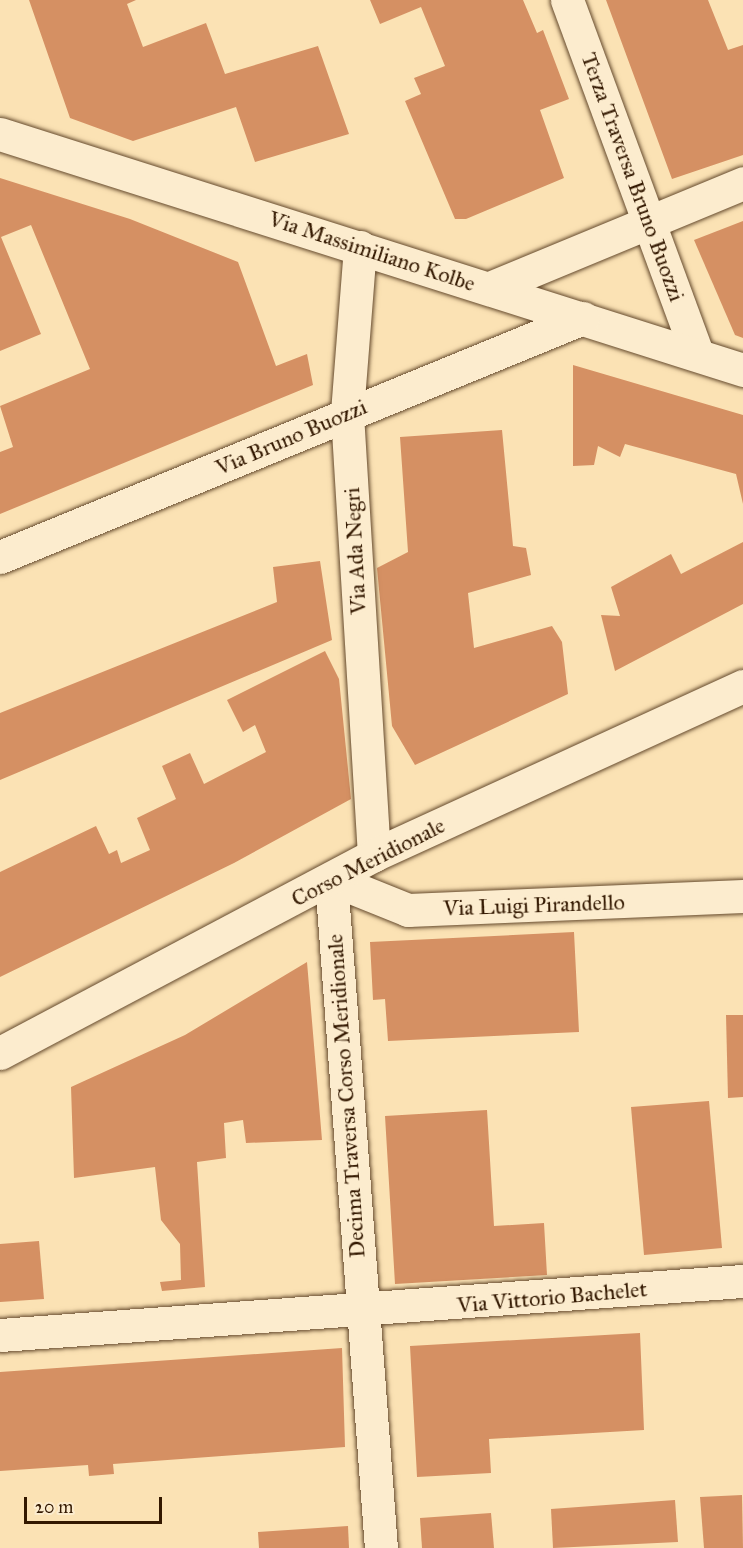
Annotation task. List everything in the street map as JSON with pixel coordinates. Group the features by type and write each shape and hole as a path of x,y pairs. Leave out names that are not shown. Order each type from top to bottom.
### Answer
{"street":[{"name":"Terza Traversa Bruno Buozzi","path":"567,0 697,354"},
{"name":"Via Massimiliano Kolbe","path":"0,134 743,370"},
{"path":"490,288 743,183"},
{"name":"Via Ada Negri","path":"360,247 347,414 374,855"},
{"name":"Via Bruno Buozzi","path":"0,557 583,318"},
{"name":"Corso Meridionale","path":"0,1053 374,855 743,686"},
{"name":"Via Luigi Pirandello","path":"331,879 408,910 743,896"},
{"name":"Decima Traversa Corso Meridionale","path":"331,879 362,1312"},
{"name":"Via Vittorio Bachelet","path":"0,1335 362,1312 743,1281"},
{"path":"362,1312 381,1548"}],"building":[{"path":"29,0 136,0 127,4 143,47 206,23 225,74 318,46 349,134 255,162 236,107 133,141 70,118"},
{"path":"370,0 523,0 537,33 543,30 569,99 540,110 564,178 466,219 455,219 405,101 421,94 414,78 445,66 421,7 380,24"},
{"path":"606,0 708,0 728,50 743,45 743,155 672,179"},
{"path":"0,178 130,219 238,262 276,366 307,354 313,385 0,514 0,452 13,447 0,406 90,369 31,225 1,237 41,334 0,351"},
{"path":"743,221 743,338 735,335 694,240"},
{"path":"573,365 743,415 743,504 736,474 625,444 620,457 598,446 594,465 573,466"},
{"path":"502,430 513,546 526,548 531,575 468,593 474,648 552,626 562,642 568,694 415,765 392,726 377,568 408,552 400,437"},
{"path":"743,542 743,604 615,671 601,615 620,616 611,587 671,554 681,574"},
{"path":"320,561 332,640 0,780 0,713 277,602 273,567"},
{"path":"325,651 339,679 351,799 234,863 0,977 0,872 96,826 109,854 117,850 121,863 150,850 137,818 176,799 162,766 190,753 204,784 266,752 255,725 243,732 227,700"},
{"path":"574,932 579,1032 388,1041 385,999 373,1000 370,942"},
{"path":"307,962 322,1140 246,1143 243,1120 224,1123 226,1158 197,1162 205,1287 162,1291 160,1282 181,1280 180,1244 161,1220 155,1167 74,1178 71,1087 185,1035"},
{"path":"726,1015 743,1015 743,1097 728,1098"},
{"path":"709,1101 722,1248 644,1255 631,1107"},
{"path":"487,1110 494,1226 544,1223 547,1275 395,1284 385,1116"},
{"path":"39,1241 44,1299 0,1302 0,1244"},
{"path":"640,1333 644,1430 489,1439 491,1473 417,1477 410,1346"},
{"path":"342,1348 345,1447 113,1464 114,1474 89,1476 88,1465 0,1471 0,1372"},
{"path":"742,1495 743,1548 704,1548 700,1497"},
{"path":"675,1500 678,1542 553,1548 551,1509"},
{"path":"491,1513 494,1548 422,1548 420,1518"},
{"path":"348,1526 349,1548 259,1548 258,1532"}]}
